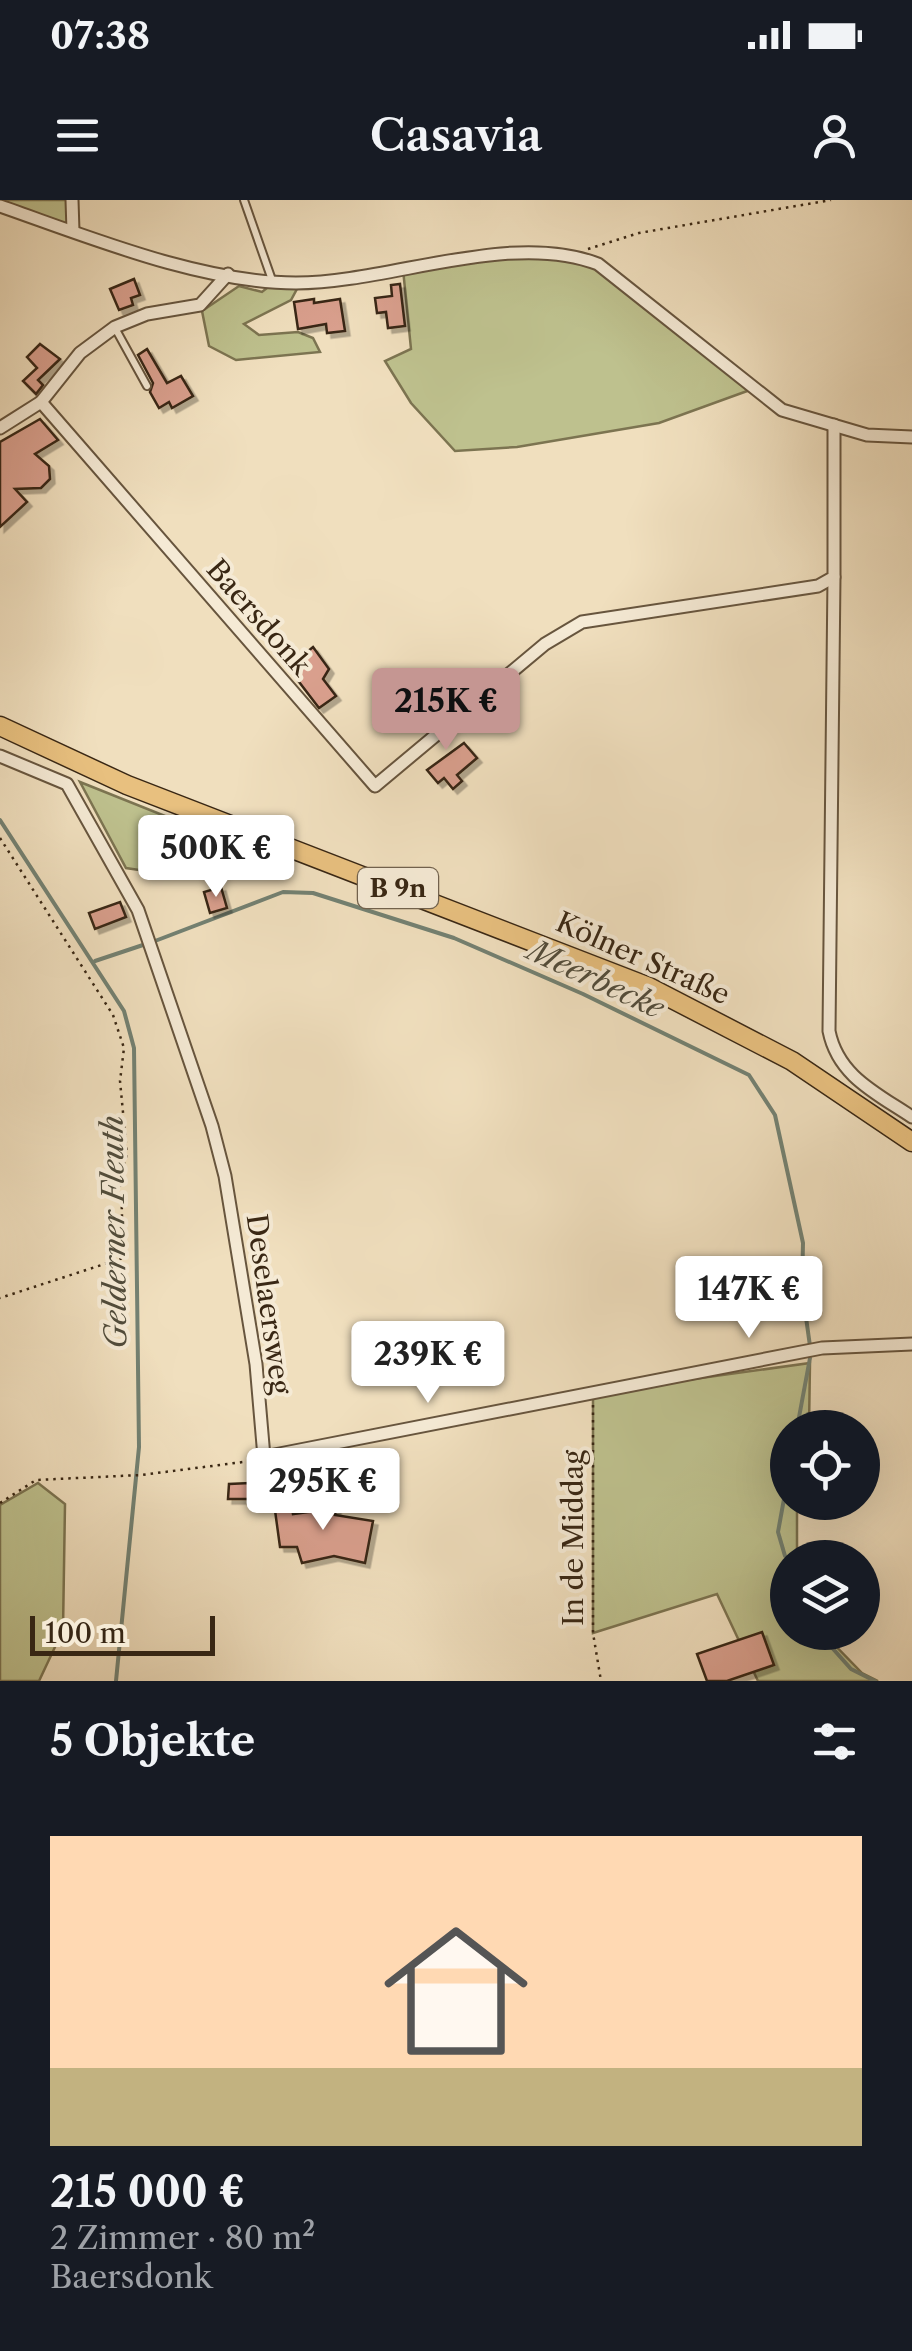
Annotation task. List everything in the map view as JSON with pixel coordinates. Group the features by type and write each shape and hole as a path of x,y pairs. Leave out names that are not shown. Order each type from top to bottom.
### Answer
{"main road":[{"name":"Kölner Straße","path":"0,726 127,784 649,987 782,1055 912,1142"}],"street":[{"path":"72,200 73,231"},
{"path":"0,206 73,231 228,274 295,283 505,255 572,254 598,264 782,410 867,435 912,437"},
{"path":"0,428 41,402 80,354 115,327 148,314 200,305 228,274"},
{"name":"Baersdonk","path":"41,402 375,786 545,644 582,622 818,586 834,577"},
{"path":"834,425 828,1030 833,1053 843,1069 912,1117"},
{"name":"Deselaersweg","path":"0,756 67,784 138,910 212,1126 225,1176 256,1364 264,1457"},
{"path":"264,1457 822,1348 912,1344"}],"lane":[{"path":"244,200 272,280"},
{"path":"115,327 148,386"}],"path":[{"path":"572,254 639,233 831,200"},
{"path":"0,838 113,1014 124,1048 120,1080 127,1154 121,1174 123,1258 0,1298"},
{"name":"In de Middag","path":"592,1393 593,1633 601,1681"},
{"path":"0,1503 36,1480 141,1475 264,1457"}],"green space":[{"path":"0,200 71,200 73,227"},
{"path":"540,255 598,265 750,390 659,423 517,447 455,451 411,403 385,361 411,349 403,269"},
{"path":"272,284 298,287 291,300 244,324 259,335 298,332 313,338 320,352 236,360 209,346 202,311 239,286 262,292"},
{"path":"80,782 220,838 139,870 126,868"},
{"path":"810,1363 809,1410 770,1410 770,1520 797,1520 797,1540 770,1540 770,1650 840,1650 862,1673 878,1681 758,1681 717,1594 593,1633 593,1393"},
{"path":"38,1483 65,1504 63,1630 39,1681 0,1681 0,1505"}],"building":[{"path":"134,279 140,295 131,298 133,305 119,310 110,289"},
{"path":"400,284 405,326 388,328 386,312 377,313 375,298 392,296 391,285"},
{"path":"314,299 314,303 340,299 345,331 327,333 326,324 298,329 294,302"},
{"path":"40,344 60,359 38,380 43,385 36,394 23,381 37,368 27,357"},
{"path":"147,349 167,383 181,376 193,396 172,408 169,402 159,408 150,392 153,383 138,355"},
{"path":"40,419 58,440 35,454 49,466 50,479 41,488 15,489 27,502 0,527 0,442"},
{"path":"313,647 329,669 323,679 336,696 319,708 293,674 306,664 301,657"},
{"path":"464,743 477,758 457,775 462,781 453,789 444,778 438,783 427,770"},
{"path":"221,887 227,908 210,913 204,892"},
{"path":"120,902 126,917 95,929 89,913"},
{"path":"342,1453 345,1481 273,1495 268,1466"},
{"path":"250,1483 250,1499 228,1499 229,1484"},
{"path":"274,1503 291,1503 293,1514 322,1510 325,1503 337,1503 335,1515 373,1521 365,1563 334,1556 302,1563 297,1547 280,1547"},
{"path":"762,1632 774,1665 727,1681 707,1681 697,1654"}],"waterway":[{"name":"Gelderner Fleuth","path":"0,820 124,1011 134,1048 139,1447 116,1681"},
{"name":"Meerbecke","path":"155,941 283,892 313,893 454,938 583,994 749,1075 775,1115 803,1243 802,1289 810,1346"},
{"name":"Meerbecke","path":"95,961 143,945"},
{"name":"Meerbecke","path":"800,1410 810,1358"},
{"name":"Meerbecke","path":"780,1520 780,1540"},
{"name":"Meerbecke","path":"834,1650 851,1669 875,1681"}]}
